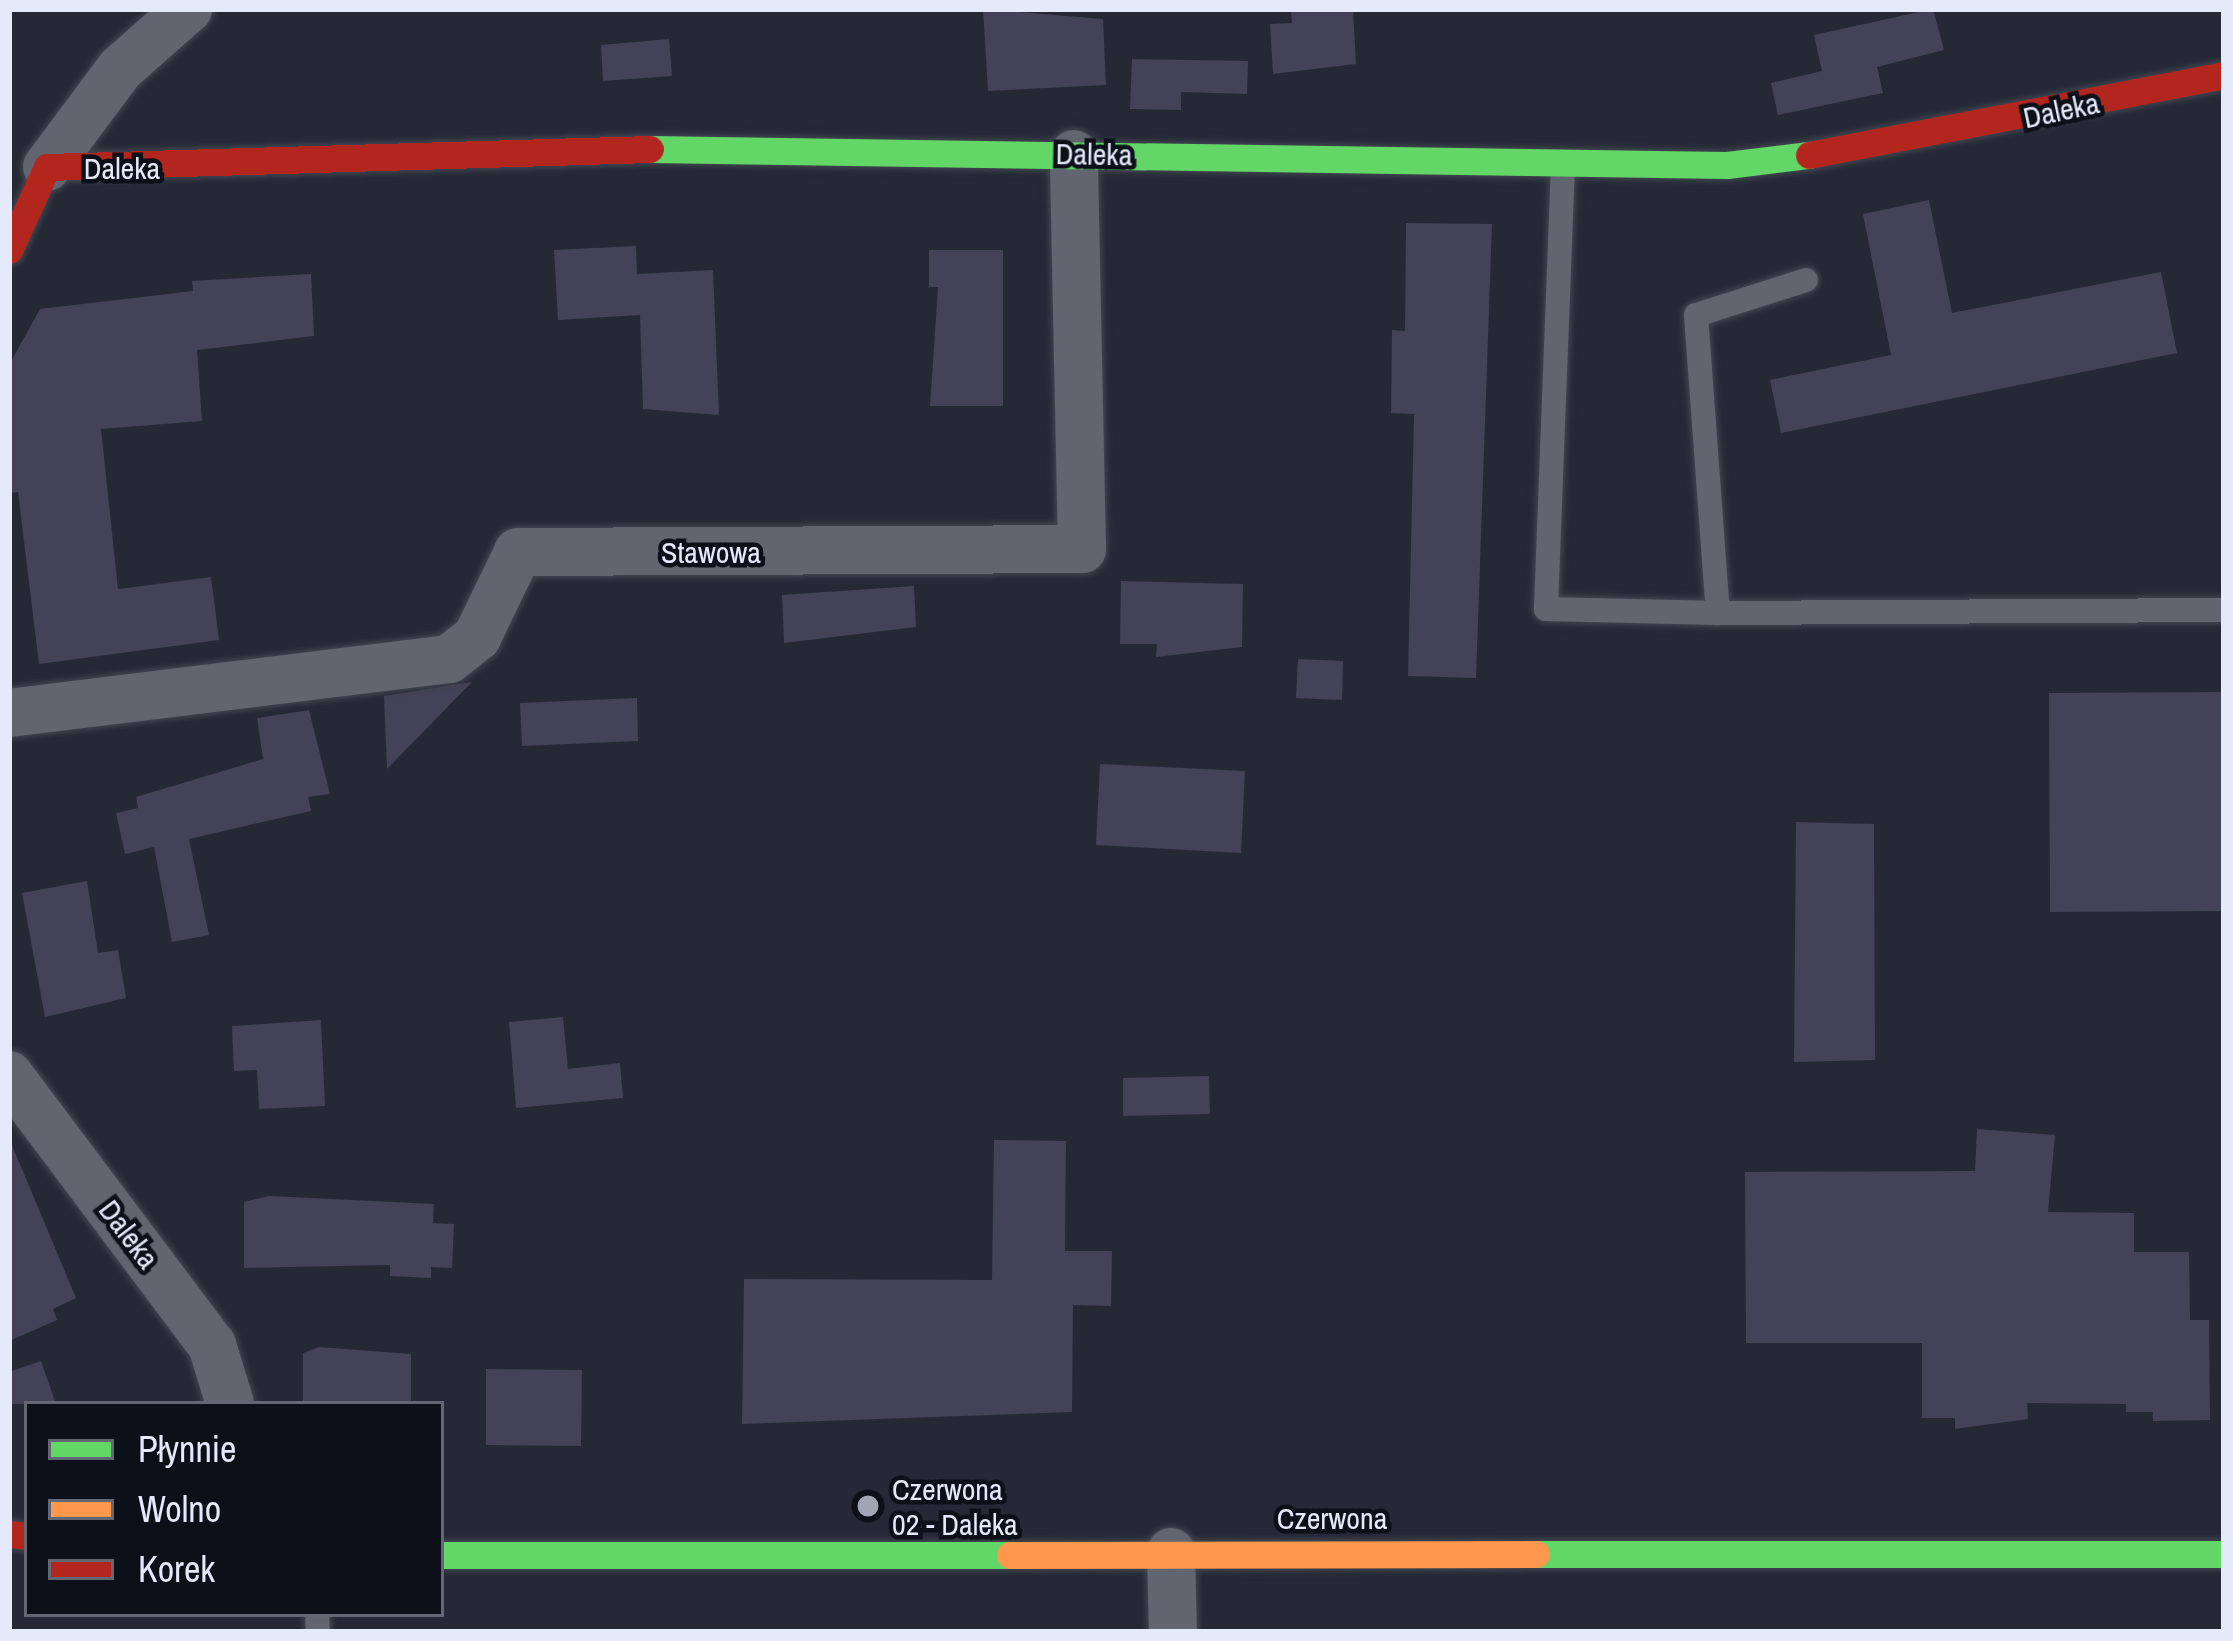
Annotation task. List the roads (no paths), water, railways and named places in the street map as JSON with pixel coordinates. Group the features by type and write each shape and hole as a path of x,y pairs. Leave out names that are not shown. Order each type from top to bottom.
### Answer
{"street":[{"path":"37,164 120,69 188,9"},
{"name":"Daleka","path":"9,250 37,164 539,147 1727,165 1913,142 2224,75"},
{"name":"Stawowa","path":"9,713 449,659 477,637 518,553 1082,549 1074,154"},
{"name":"Daleka","path":"9,1075 212,1345 229,1401"},
{"path":"1171,1552 1173,1632"},
{"name":"Czerwona","path":"444,1555 2224,1554"}],"lane":[{"path":"1563,162 1546,609 1718,613 2224,610"},
{"path":"1718,613 1696,315 1806,280"}],"place":[{"name":"Czerwona 02 - Daleka","path":"868,1506"}]}
